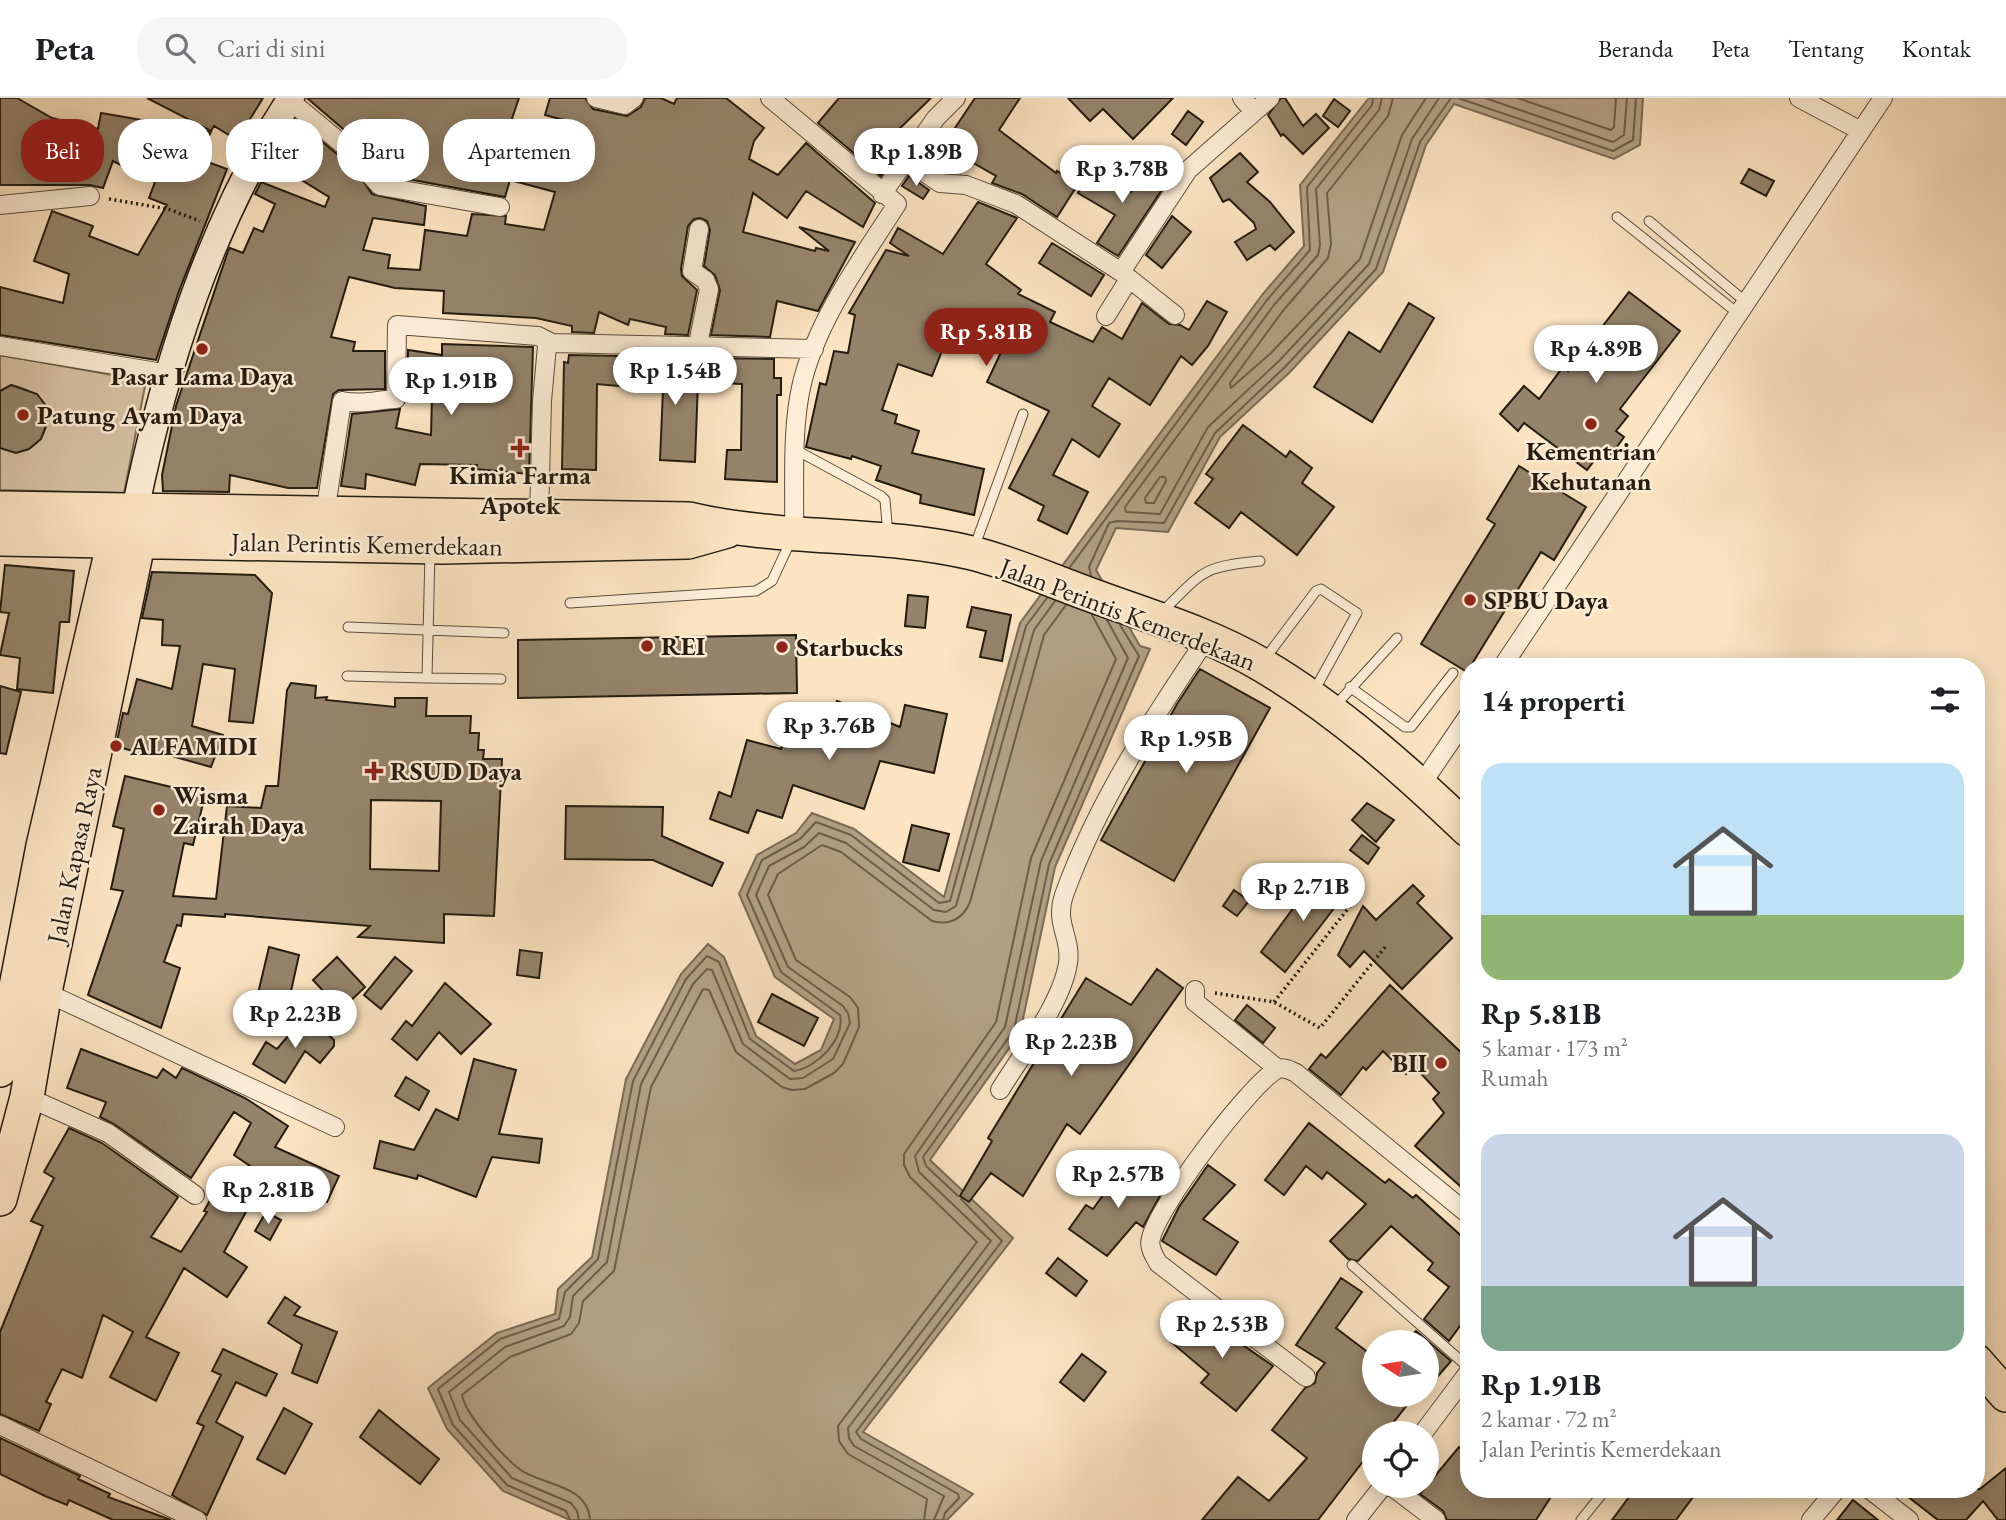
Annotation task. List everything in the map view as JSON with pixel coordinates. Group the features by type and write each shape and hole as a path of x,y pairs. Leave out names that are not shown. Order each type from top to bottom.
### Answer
{"highway":[{"name":"Jalan Perintis Kemerdekaan","path":"0,508 131,522 438,537 688,542 733,529"},
{"name":"Jalan Perintis Kemerdekaan","path":"0,539 131,522 325,514 438,537 539,518 689,519 733,529 888,541 972,553 1207,638 1330,699 1460,822"},
{"name":"Jalan Kapasa Raya","path":"0,1070 59,850 131,522"},
{"name":"Jalan Kapasa Raya","path":"0,1199 27,1097 45,992 59,850"}],"main road":[{"path":"131,522 190,304 219,228 267,135 290,99"}],"street":[{"path":"596,98 625,105 634,98"},
{"path":"770,98 897,204 843,292 814,349 802,385 796,450 794,532"},
{"path":"883,194 936,118 956,98"},
{"path":"1242,98 1254,113"},
{"path":"1106,316 1125,276 1188,170 1270,98"},
{"path":"1799,98 1861,131"},
{"path":"1508,658 1883,98"},
{"path":"290,99 364,162 370,175 380,186 500,207"},
{"path":"906,160 940,183 966,185 1016,204 1125,276 1175,315"},
{"path":"0,205 90,196"},
{"path":"698,344 709,289 705,280 692,271 699,229"},
{"path":"325,514 342,401 365,405 377,400 396,399 397,325 538,336 552,343 698,344 814,349"},
{"path":"539,518 543,361 544,351 552,343"},
{"path":"0,346 169,374"},
{"path":"1000,1090 1066,973 1069,948 1060,913 1087,837 1130,754 1207,638"},
{"path":"1421,785 1460,728"},
{"path":"1195,990 1195,1002 1278,1069 1290,1069 1315,1087 1460,1207"},
{"path":"45,992 335,1127"},
{"path":"1278,1069 1220,1128 1158,1223 1150,1239 1151,1251 1158,1262 1306,1377"},
{"path":"27,1097 108,1133 195,1195"},
{"path":"1432,1421 1460,1384"},
{"path":"0,1425 197,1520"},
{"path":"1356,1520 1373,1498"},
{"path":"1407,1498 1436,1520"},
{"path":"1811,1520 1829,1498"},
{"path":"1881,1498 1909,1520"}],"lane":[{"path":"1617,217 1744,309"},
{"path":"1649,221 1744,309"},
{"path":"972,553 1023,414"},
{"path":"796,450 881,496 885,500 888,541"},
{"path":"570,603 756,591 772,581 794,532"},
{"path":"427,678 428,630 438,537"},
{"path":"1152,618 1203,571 1217,565 1261,561"},
{"path":"1261,665 1316,591 1321,589 1357,613 1330,699"},
{"path":"348,627 504,633"},
{"path":"1330,699 1397,638"},
{"path":"1330,699 1411,727 1453,673"},
{"path":"347,676 501,680"},
{"path":"1352,1265 1460,1360"},
{"path":"1581,1520 1599,1498"}],"path":[{"path":"90,196 168,208 219,228"},
{"path":"1274,1002 1362,891"},
{"path":"1195,990 1274,1002 1320,1028 1386,946"}],"shaded area":[{"path":"0,355 146,381 124,493 0,490 0,448 16,451 30,447 40,439 46,428 46,415 41,402 30,392 11,385 0,391"}],"water":[{"path":"1369,98 1643,98 1640,145 1614,159 1454,104 1426,145 1383,272 1290,372 1220,437 1168,532 1116,528 1096,570 1140,646 1150,649 1055,867 1020,1033 930,1160 1013,1238 863,1432 973,1494 947,1520 570,1520 503,1491 447,1429 428,1388 497,1333 555,1314 558,1289 592,1257 626,1079 681,974 708,944 724,957 756,1036 795,1064 821,1050 834,1019 775,977 739,894 757,855 796,833 812,813 854,829 944,897 1020,623 1262,295 1304,246 1300,185"}],"building":[{"path":"0,98 17,98 56,119 21,119 21,182 104,182 104,119 100,119 101,113 136,119 118,119 118,164 113,161 103,188 90,185 0,185"},
{"path":"147,98 263,98 250,119 226,119 226,133 214,126 212,129 212,119 188,119"},
{"path":"307,98 519,98 512,119 443,119 443,182 509,182 505,197 424,182 429,182 429,119 337,119 337,124"},
{"path":"550,98 585,98 593,109 627,116 641,107 645,98 661,98 674,104 677,98 726,98 764,128 754,141 749,159 778,175 806,143 875,203 863,227 806,191 787,218 753,193 743,232 815,251 816,248 829,251 799,227 855,242 818,311 777,301 770,337 711,335 720,290 715,275 704,266 710,230 707,221 700,218 694,219 688,226 681,269 682,276 697,290 688,335 665,334 666,327 630,319 628,325 599,312 594,333 572,332 572,326 536,318 443,313 444,291 395,288 349,277 331,337 355,342 353,351 385,351 385,389 339,390 333,394 317,488 288,488 230,475 229,492 163,491 162,475 176,406 228,251 230,248 243,253 254,228 263,232 275,204 255,194 261,182 325,207 329,197 305,182 323,182 323,142 337,154 337,182 364,182 372,194 426,206 424,225 373,218 363,250 390,255 388,268 420,270 425,230 467,236 472,214 506,216 505,224 544,230 555,192 518,182 595,182 595,119 560,119 545,115"},
{"path":"839,98 931,98 893,135 904,143 881,176 818,123"},
{"path":"975,98 1020,98 999,130 1056,173 1057,171 1078,184 1057,217 1022,194 992,183 996,176 943,146"},
{"path":"1068,98 1173,98 1133,139 1103,109 1090,121"},
{"path":"1281,98 1285,98 1303,126 1316,114 1329,128 1303,154 1283,134 1281,136 1268,115"},
{"path":"1334,99 1350,111 1338,127 1323,116"},
{"path":"1188,111 1203,122 1186,145 1172,134"},
{"path":"1240,153 1258,172 1247,182 1270,202 1294,232 1275,250 1270,245 1247,260 1235,242 1256,229 1254,223 1229,199 1223,202 1210,178"},
{"path":"212,164 226,169 179,291 156,360 0,335 0,287 63,303 69,274 34,261 52,211 93,226 89,236 138,255 167,205 149,198 155,182 212,182"},
{"path":"1148,168 1167,182 1118,256 1097,243 1115,215 1078,193 1091,169 1131,192"},
{"path":"1749,169 1774,181 1766,196 1741,183"},
{"path":"909,176 929,190 923,199 902,186"},
{"path":"978,202 1017,218 986,264 1021,290 1018,294 1055,312 1050,322 1093,342 1102,327 1122,339 1142,303 1169,324 1180,325 1189,330 1207,301 1227,312 1208,346 1192,365 1181,356 1150,405 1109,378 1092,406 1120,424 1099,457 1072,439 1053,475 1088,492 1067,534 1038,520 1044,506 1009,488 1049,411 987,382 1002,350 956,316 932,376 898,364 882,410 897,415 895,423 919,431 912,453 984,469 974,515 920,503 921,495 876,480 881,466 852,456 851,459 806,447 820,383 826,385 834,351 848,353 855,315 849,313 886,250 909,256 890,243 898,228 943,254"},
{"path":"1172,216 1191,232 1162,268 1146,255"},
{"path":"1052,243 1104,275 1091,296 1039,263"},
{"path":"1629,292 1680,331 1620,409 1628,416 1616,431 1624,437 1611,455 1603,449 1587,470 1524,423 1518,431 1500,414 1524,386 1539,399 1563,367 1568,371"},
{"path":"1409,303 1434,318 1372,422 1314,387 1349,332 1380,352"},
{"path":"442,344 533,347 529,474 476,469 477,465 420,464 415,485 366,474 365,489 341,486 352,414 400,409 396,428 431,435 432,396 407,392 408,350 442,355"},
{"path":"569,355 668,357 716,362 705,358 774,359 774,378 781,378 781,395 777,395 777,482 725,479 727,450 741,450 742,384 698,382 695,462 660,460 663,390 597,384 596,470 562,469 564,362 568,363"},
{"name":"Patung Ayam Daya","path":"11,385 37,394 47,407 47,423 41,439 29,449 16,453 0,448 0,391"},
{"path":"1243,425 1286,457 1290,451 1312,468 1302,483 1334,507 1297,555 1241,512 1229,528 1195,503 1213,479 1206,474"},
{"path":"1519,466 1586,507 1554,560 1541,552 1476,658 1460,658 1460,668 1421,644 1495,524 1487,519"},
{"path":"5,565 74,571 69,622 60,622 53,693 17,689 20,658 0,655 9,613 0,612"},
{"path":"152,572 255,575 272,593 253,723 229,721 235,669 203,664 192,726 223,735 211,767 143,748 142,754 116,746 123,713 128,714 137,679 172,689 180,646 162,645 163,620 142,618"},
{"path":"908,595 928,597 925,628 905,626"},
{"path":"972,607 1011,615 1002,661 980,657 986,631 967,627"},
{"path":"796,635 797,693 518,698 518,640"},
{"path":"1200,669 1270,708 1174,881 1101,840 1177,704"},
{"path":"291,683 316,686 315,698 327,697 326,700 395,707 395,698 427,698 426,716 471,716 470,733 479,733 478,750 484,750 483,759 502,759 494,916 444,914 444,943 358,937 370,926 225,914 225,917 183,914 181,926 177,925 164,962 180,968 161,1028 88,995 123,891 111,889 124,829 113,826 125,776 205,795 193,845 184,843 173,896 216,899 227,806 261,808 266,786 278,786 287,690","holes":["371,800 441,801 439,871 370,869"]},
{"path":"0,686 21,692 6,754 0,753"},
{"path":"837,701 900,727 905,705 947,714 934,773 880,761 864,809 793,785 782,818 757,810 748,833 710,819 719,792 731,797 747,740 781,749 788,726 823,736"},
{"path":"1367,803 1394,820 1376,842 1352,820"},
{"path":"566,806 663,807 662,836 723,863 712,886 653,860 565,859"},
{"path":"912,825 949,834 939,871 903,862"},
{"path":"1362,835 1379,848 1368,864 1350,850"},
{"path":"1322,875 1345,894 1285,972 1261,952 1303,895"},
{"path":"1413,885 1424,896 1417,903 1452,938 1402,989 1364,951 1350,967 1338,955 1363,906 1376,920"},
{"path":"1234,890 1249,901 1237,916 1223,906"},
{"path":"269,947 299,955 287,1009 256,1002"},
{"path":"520,950 542,953 539,978 517,975"},
{"path":"337,957 365,987 341,1010 313,980"},
{"path":"395,957 412,971 381,1009 364,995"},
{"path":"1157,969 1183,988 1080,1134 1067,1124 1023,1196 991,1173 969,1202 960,1196 992,1141 988,1138 1086,978 1131,1005"},
{"path":"445,983 491,1024 461,1054 439,1032 417,1060 392,1039 406,1021 412,1026"},
{"path":"1390,985 1460,1051 1460,1186 1415,1146 1444,1113 1433,1099 1439,1093 1414,1066 1406,1074 1383,1051 1366,1070 1363,1067 1341,1095 1309,1069 1321,1054 1326,1058"},
{"path":"772,994 818,1018 804,1046 758,1022"},
{"path":"1247,1005 1275,1028 1263,1043 1235,1020"},
{"path":"306,1015 334,1040 334,1046 320,1063 305,1051 285,1083 253,1064 266,1042 277,1049"},
{"path":"81,1049 157,1078 163,1069 176,1078 182,1068 245,1098 288,1126 275,1147 339,1176 327,1202 259,1172 234,1155 251,1123 234,1112 191,1178 100,1117 106,1102 67,1088"},
{"path":"474,1059 516,1070 499,1134 542,1139 539,1163 492,1157 476,1197 418,1175 417,1179 374,1168 380,1141 414,1150 436,1109 458,1120"},
{"path":"406,1077 429,1091 419,1110 395,1096"},
{"path":"1309,1123 1385,1183 1389,1179 1413,1198 1416,1195 1460,1235 1460,1326 1449,1341 1424,1319 1449,1287 1428,1270 1433,1263 1391,1226 1358,1261 1348,1259 1330,1241 1366,1204 1327,1172 1322,1179 1306,1166 1284,1195 1265,1180"},
{"path":"69,1128 102,1143 178,1197 151,1237 181,1252 207,1212 204,1211 213,1195 246,1212 224,1252 247,1267 227,1297 184,1268 146,1337 179,1353 156,1401 110,1377 133,1332 103,1315 82,1378 62,1369 46,1402 51,1404 39,1431 0,1414 0,1332 43,1226 31,1221 54,1178 44,1172"},
{"path":"1127,1162 1163,1190 1143,1227 1136,1222 1107,1256 1069,1229 1086,1205 1093,1209"},
{"path":"1208,1165 1235,1185 1203,1219 1238,1242 1216,1275 1162,1241 1179,1207"},
{"path":"266,1212 281,1220 270,1240 255,1231"},
{"path":"1058,1258 1087,1281 1076,1296 1046,1273"},
{"path":"1341,1278 1362,1292 1336,1328 1362,1348 1362,1407 1406,1407 1394,1421 1362,1421 1362,1463 1318,1520 1202,1520 1238,1477 1269,1501 1307,1458 1272,1430 1305,1388 1315,1383 1317,1373 1325,1363 1296,1345"},
{"path":"285,1297 300,1307 294,1315 337,1332 317,1383 292,1373 302,1345 268,1323"},
{"path":"1199,1309 1217,1322 1214,1325 1273,1366 1236,1411 1201,1383 1209,1374 1171,1342"},
{"path":"223,1349 277,1374 266,1396 236,1382 216,1422 243,1437 207,1515 172,1495 204,1426 197,1423 221,1375 212,1371"},
{"path":"1439,1351 1451,1361 1439,1375"},
{"path":"1082,1354 1106,1372 1084,1401 1060,1382"},
{"path":"284,1408 312,1424 285,1474 257,1459"},
{"path":"379,1410 439,1459 420,1484 360,1437"},
{"path":"0,1438 80,1476 78,1479 110,1494 108,1497 171,1520 113,1520 69,1500 67,1505 45,1496 0,1474"},
{"path":"1459,1447 1460,1498 1550,1498 1536,1520 1447,1520 1443,1511 1425,1498 1439,1498 1439,1471"},
{"path":"2006,1468 2006,1520 1998,1520 1983,1501 1966,1520 1938,1520 1910,1498 1985,1498 1985,1485"},
{"path":"1628,1498 1692,1498 1676,1520 1612,1520"},
{"path":"1853,1500 1878,1520 1837,1520"}],"place":[{"name":"Pasar Lama Daya","path":"202,349"},
{"name":"Patung Ayam Daya","path":"23,415"},
{"name":"Kementrian Kehutanan","path":"1591,424"},
{"name":"Kimia Farma Apotek","path":"520,448"},
{"name":"SPBU Daya","path":"1470,600"},
{"name":"REI","path":"647,646"},
{"name":"Starbucks","path":"782,647"},
{"name":"ALFAMIDI","path":"116,746"},
{"name":"RSUD Daya","path":"374,771"},
{"name":"Wisma Zairah Daya","path":"159,810"},
{"name":"BII","path":"1441,1063"}]}
